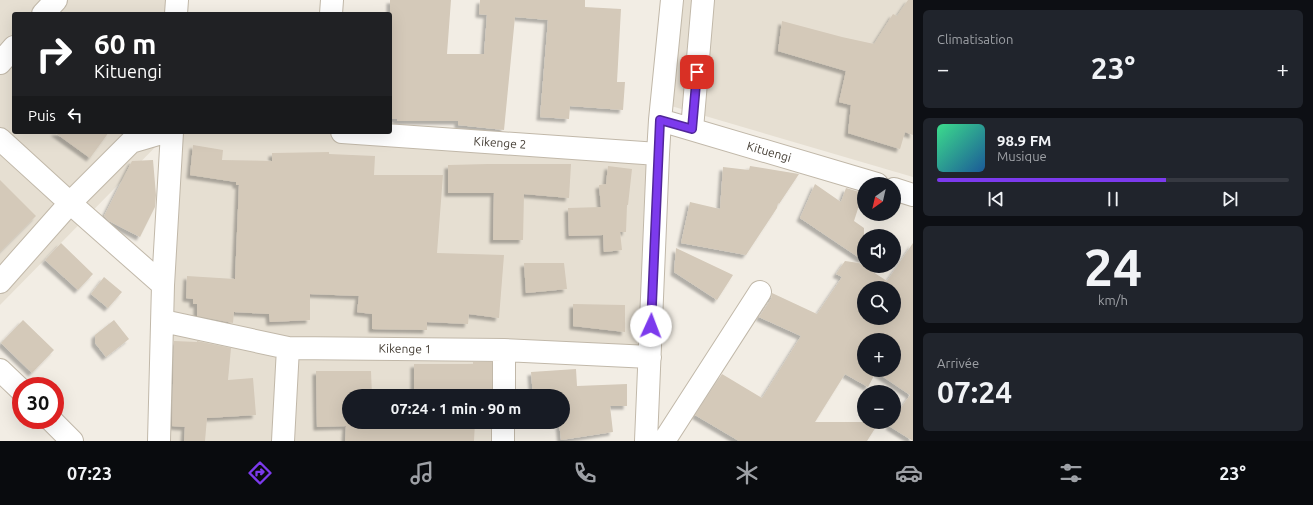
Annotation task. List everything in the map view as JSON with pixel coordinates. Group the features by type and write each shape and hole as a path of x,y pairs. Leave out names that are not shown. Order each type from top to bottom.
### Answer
{"street":[{"path":"45,12 56,0"},
{"path":"176,12 177,0"},
{"path":"331,12 332,0"},
{"path":"646,441 660,120 672,0"},
{"path":"692,129 703,0"},
{"path":"0,63 12,49"},
{"name":"Kituengi","path":"660,120 857,178"},
{"path":"0,282 70,203 131,142 158,134"},
{"path":"159,441 163,285 172,134"},
{"name":"Kikenge 2","path":"371,134 658,154"},
{"path":"0,139 163,285"},
{"path":"901,191 913,194"},
{"path":"664,441 760,292"},
{"name":"Kikenge 1","path":"163,321 288,348 504,350 650,357"},
{"path":"283,441 288,348"},
{"path":"504,350 504,389"},
{"path":"0,370 12,381"},
{"path":"60,429 72,441"},
{"path":"503,429 503,441"}],"shaded area":[{"path":"0,0 175,0 175,12 12,12 12,134 168,134 0,305"},
{"path":"674,0 913,0 913,177 661,103"},
{"path":"392,133 655,144 650,357 504,350 502,389 342,389 342,429 501,429 501,441 159,441 172,134"}],"building":[{"path":"390,0 451,0 447,54 484,54 487,15 479,14 480,0 585,0 585,7 621,9 617,82 625,82 623,110 570,106 569,119 540,117 548,20 515,17 504,130 458,125 458,121 397,121 397,119 392,119 392,12 390,12"},
{"path":"908,0 913,0 913,135 905,132 900,149 848,133 851,105 839,102 846,71 778,51 782,21 874,44 893,14 897,16"},
{"path":"57,134 108,134 90,158"},
{"path":"193,145 223,150 222,160 272,161 272,153 329,152 329,154 375,156 374,175 443,175 437,253 504,255 499,318 469,314 468,324 427,322 427,330 372,329 372,314 357,312 359,296 310,294 310,320 270,322 269,314 234,312 233,323 197,316 197,304 193,304 193,299 186,298 187,276 235,279 239,185 236,185 236,182 190,175"},
{"path":"153,160 156,195 155,207 140,237 109,221 104,216 132,161"},
{"path":"571,164 569,198 524,194 523,240 493,240 494,193 448,193 448,165"},
{"path":"608,166 632,169 627,205 626,232 620,232 622,250 604,252 603,235 569,236 568,208 601,207 599,185 606,184"},
{"path":"750,166 799,174 779,204 778,203 777,208 746,255 681,243 690,202 720,209 723,167 749,170"},
{"path":"0,180 36,216 0,252"},
{"path":"815,184 841,202 846,188 857,191 857,212 854,221 864,229 857,229 857,256 800,218"},
{"path":"61,243 93,274 78,290 45,260"},
{"path":"913,243 913,441 894,429 901,429 901,408 910,395 901,389 901,385 895,385 883,377 901,377 901,333 857,333 857,377 873,377 869,385 864,385 845,374 815,422 857,422 857,429 875,429 867,441 739,441 695,415 722,374 762,398 801,336 759,317 771,299 772,293 817,314 842,277 836,274 845,261 857,263 857,273 875,273 887,281 892,273 901,273 901,261"},
{"path":"676,248 733,275 717,300 674,272"},
{"path":"524,263 564,263 567,289 526,293"},
{"path":"104,277 122,292 108,308 91,294"},
{"path":"573,304 625,305 625,332 573,326"},
{"path":"23,320 54,350 32,373 1,343"},
{"path":"114,320 129,339 106,357 95,343 95,335"},
{"path":"174,341 197,341 231,348 228,380 253,378 256,415 207,418 205,441 184,441 185,427 172,426"},
{"path":"473,362 492,362 492,389 414,389 414,364 473,364"},
{"path":"576,369 577,386 627,384 627,406 610,406 613,432 561,440 560,429 570,429 570,389 532,389 531,372"},
{"path":"316,371 371,371 372,389 342,389 342,426 317,427"},
{"path":"346,429 475,429 474,441 345,441"}],"route":[{"path":"651,326 660,120 692,129 697,72"}]}
